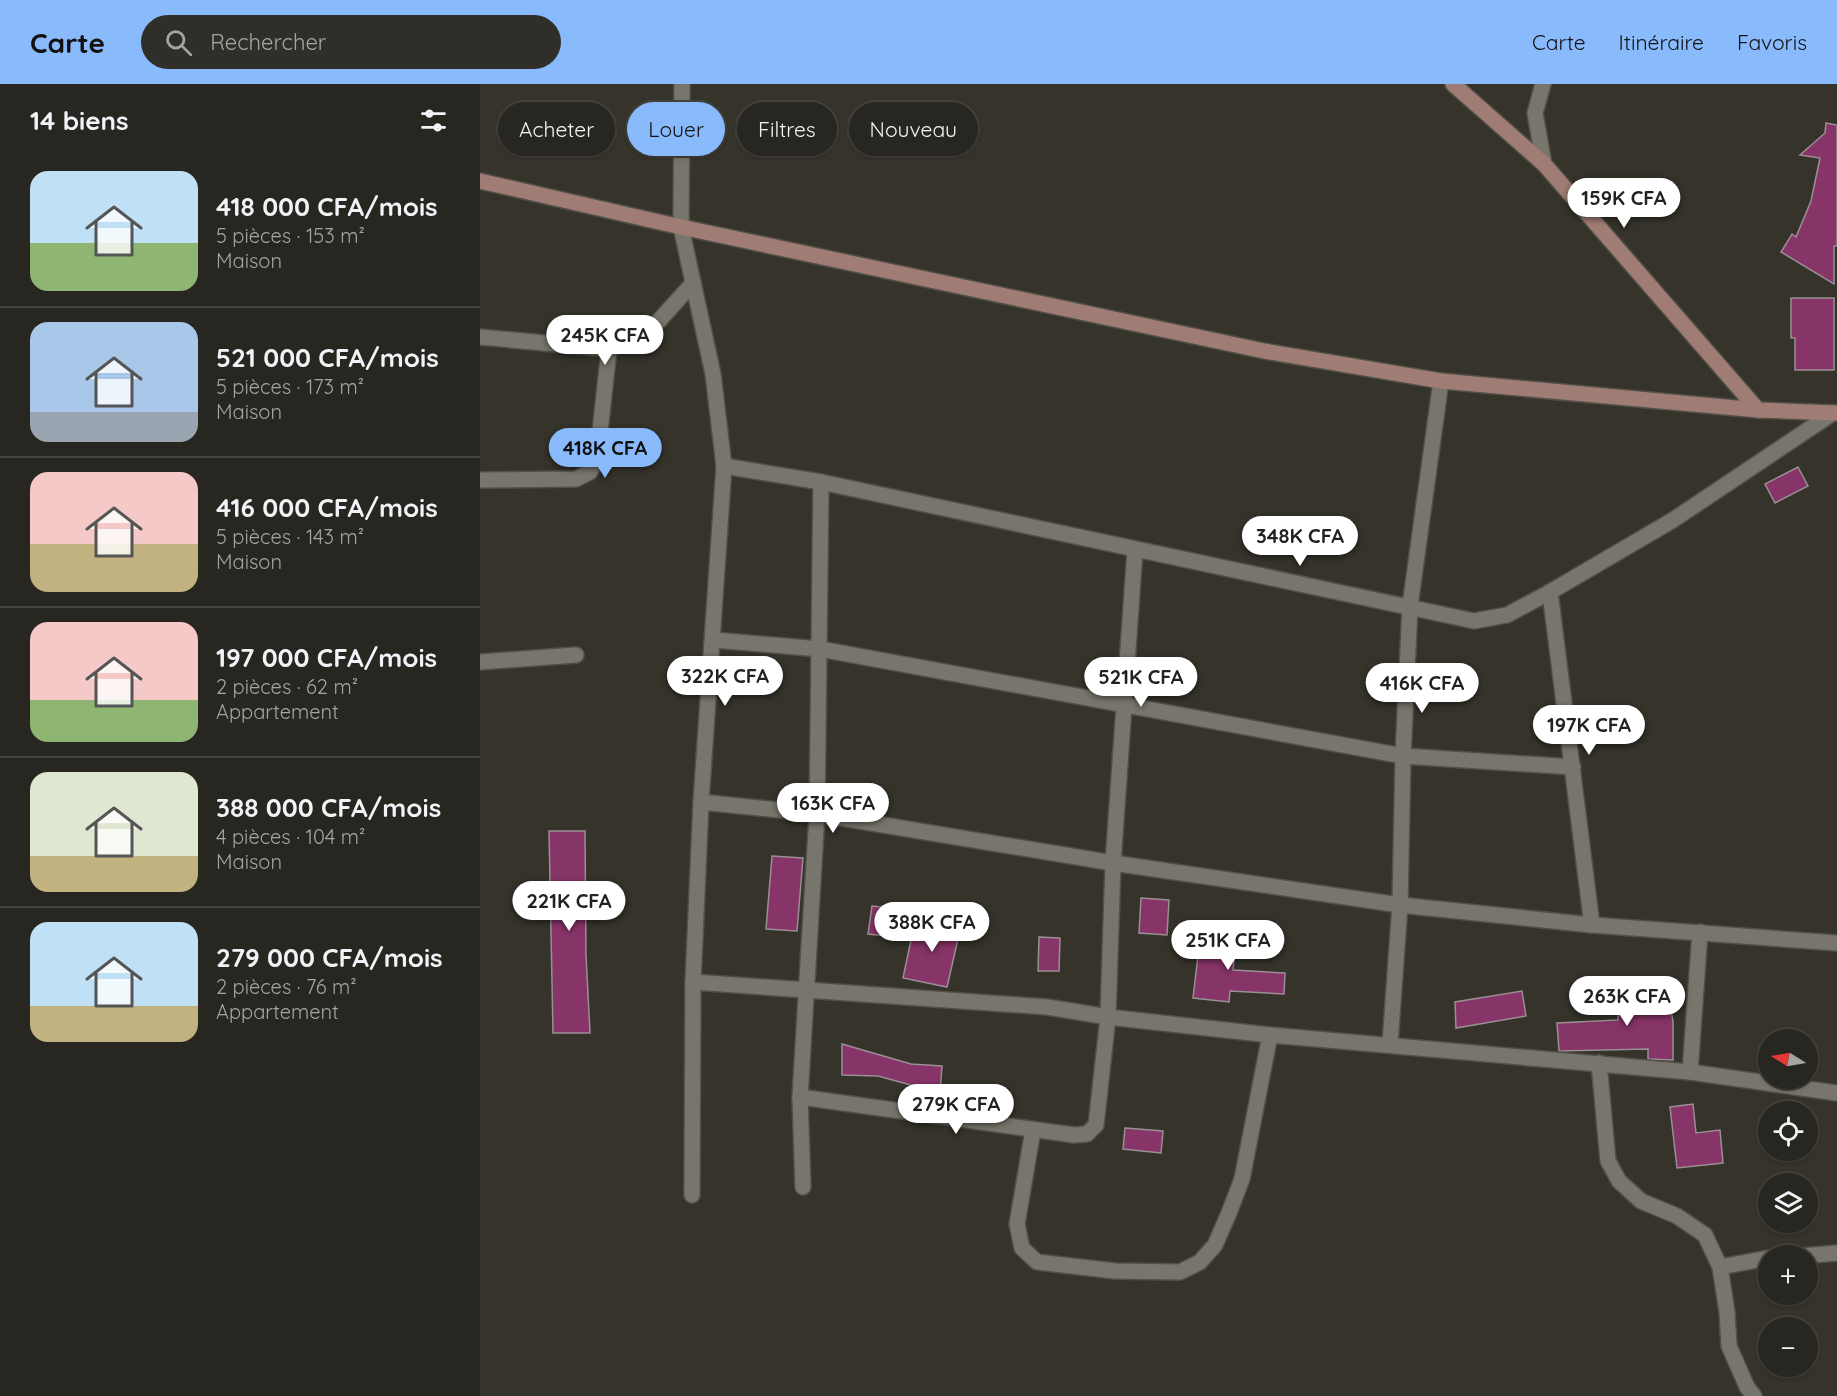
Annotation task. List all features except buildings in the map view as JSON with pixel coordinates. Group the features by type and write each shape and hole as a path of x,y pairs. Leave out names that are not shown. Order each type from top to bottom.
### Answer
{"street":[{"path":"682,84 681,227 713,374 724,466 714,640 701,802 693,982 692,1195"},
{"path":"1453,84 1544,164 1758,410"},
{"path":"1543,84 1535,113 1544,164"},
{"path":"480,181 681,227 1264,351 1441,381 1758,410 1835,413"},
{"path":"480,337 609,349 633,340 656,324 693,283"},
{"path":"480,480 576,479 590,472 597,459 609,349"},
{"path":"1390,1044 1401,905 1403,756 1410,606 1441,381"},
{"path":"724,466 821,482 1474,621 1507,615 1550,592 1673,520 1835,413"},
{"path":"803,1187 800,1097 817,814 821,482"},
{"path":"800,1097 1074,1136 1087,1134 1095,1125 1108,1017 1113,863 1135,550"},
{"path":"1550,592 1592,925"},
{"path":"714,640 820,649 1403,756 1573,767"},
{"path":"480,662 576,655"},
{"path":"701,802 817,814 1113,863 1401,905 1592,925 1837,943"},
{"path":"1690,1072 1700,933"},
{"path":"693,982 1047,1007 1108,1017 1270,1035 1690,1072 1837,1093"},
{"path":"1033,1130 1017,1224 1022,1248 1037,1262 1115,1271 1180,1272 1200,1262 1215,1245 1242,1179 1270,1035"},
{"path":"1599,1063 1608,1161 1619,1181 1641,1201 1677,1216 1705,1235 1720,1267 1727,1312 1729,1346 1754,1396"},
{"path":"1818,1255 1837,1253"},
{"path":"1720,1267 1758,1260"}]}
